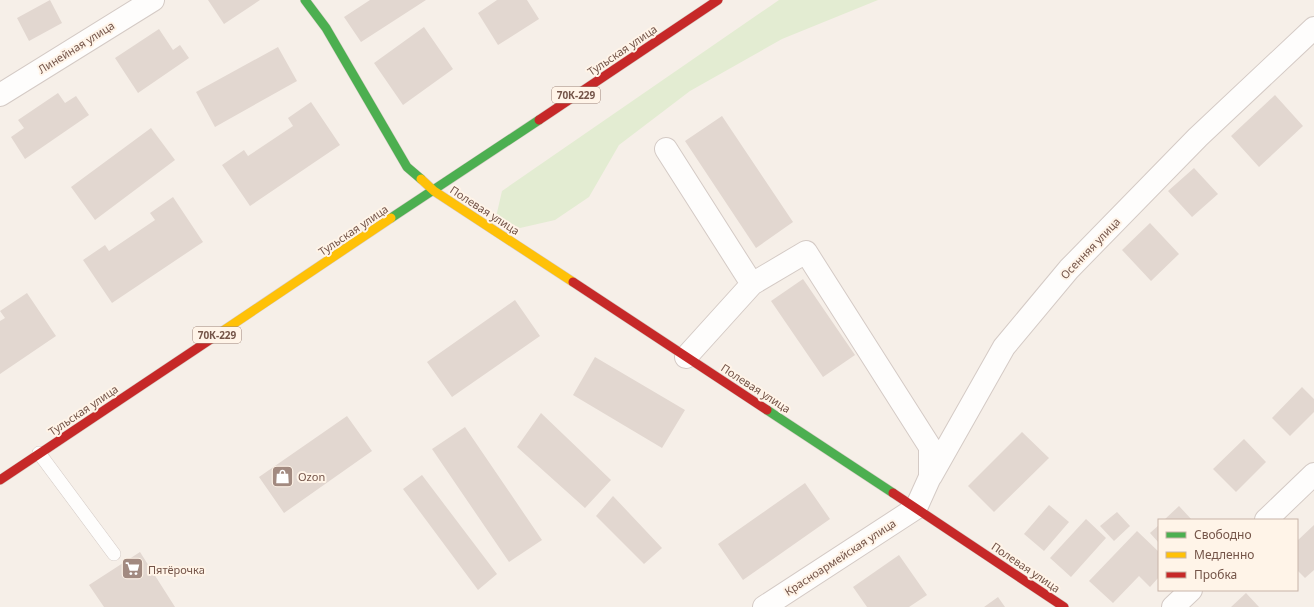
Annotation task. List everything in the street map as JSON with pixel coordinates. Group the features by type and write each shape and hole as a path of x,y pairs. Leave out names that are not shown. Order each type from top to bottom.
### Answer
{"street":[{"name":"Линейная улица","path":"0,95 152,0"},
{"name":"Полевая улица","path":"305,0 326,28 407,167 434,191 1064,607"},
{"name":"Тульская улица","path":"0,480 718,0"},
{"name":"Осенняя улица","path":"916,508 930,477 1004,347 1069,269 1198,137 1314,28"},
{"path":"666,149 752,284"},
{"path":"686,357 752,284 806,252 930,447 930,477"},
{"path":"1267,519 1314,474"},
{"name":"Красноармейская улица","path":"764,607 916,508"},
{"path":"1173,607 1190,591"}],"lane":[{"path":"39,453 114,554"}],"green space":[{"path":"779,0 878,0 782,39 690,91 619,145 589,197 555,220 520,228 496,217 502,191"}],"building":[{"path":"50,0 62,23 29,41 17,18"},
{"path":"208,0 260,0 224,24"},
{"path":"370,0 426,0 361,42 344,17"},
{"path":"497,0 527,0 539,19 498,45 478,13"},
{"path":"424,27 453,69 403,105 374,63"},
{"path":"159,29 173,50 180,45 189,58 138,93 115,58"},
{"path":"278,47 297,81 215,127 196,92"},
{"path":"58,93 65,103 76,96 89,115 25,159 11,137 24,128 18,120"},
{"path":"1275,95 1303,126 1259,167 1231,136"},
{"path":"311,102 340,145 250,206 222,165 244,150 248,156 293,126 288,118"},
{"path":"722,116 793,222 756,248 685,141"},
{"path":"151,128 175,160 95,220 71,187"},
{"path":"1194,168 1218,194 1192,217 1168,191"},
{"path":"173,197 203,242 112,303 83,260 105,245 109,251 155,220 150,213"},
{"path":"1150,223 1179,254 1151,281 1122,250"},
{"path":"803,279 855,355 823,377 771,301"},
{"path":"27,293 56,336 0,374 0,321 5,318 0,311"},
{"path":"515,300 540,336 452,397 427,362"},
{"path":"595,357 685,410 662,448 573,395"},
{"path":"1302,387 1314,399 1314,412 1290,436 1272,418"},
{"path":"541,413 611,480 585,508 517,447"},
{"path":"347,416 372,451 284,513 259,477"},
{"path":"465,427 542,540 509,562 432,449"},
{"path":"1022,432 1049,458 994,512 968,486"},
{"path":"1244,439 1266,462 1236,492 1213,469"},
{"path":"422,475 497,574 478,590 403,489"},
{"path":"805,483 830,519 743,580 718,544"},
{"path":"613,496 662,548 644,564 596,516"},
{"path":"1049,505 1069,522 1044,551 1024,534"},
{"path":"1179,506 1191,519 1165,519"},
{"path":"1117,512 1130,526 1114,541 1100,526"},
{"path":"1086,519 1106,538 1071,577 1050,558"},
{"path":"1314,525 1314,570 1305,578 1298,571 1298,540"},
{"path":"1158,526 1158,542 1150,533"},
{"path":"1137,531 1158,551 1158,578 1150,587 1139,576 1113,603 1089,581"},
{"name":"Пятёрочка","path":"140,552 175,607 104,607 89,585"},
{"path":"899,555 927,595 909,607 867,607 853,587"},
{"path":"1246,593 1259,607 1231,607"},
{"path":"998,597 1005,607 984,607"}],"traffic: fast":[{"path":"305,0 326,28 407,167 421,179"},
{"path":"391,218 539,120"},
{"path":"767,410 893,493"}],"traffic: slow":[{"path":"421,179 434,191 573,282"},
{"path":"211,339 391,218"}],"traffic: jam":[{"path":"539,120 718,0"},
{"path":"573,282 767,410"},
{"path":"0,480 211,339"},
{"path":"893,493 1064,607"}],"place":[{"name":"Ozon","path":"282,476"},
{"name":"Пятёрочка","path":"133,569"}]}
